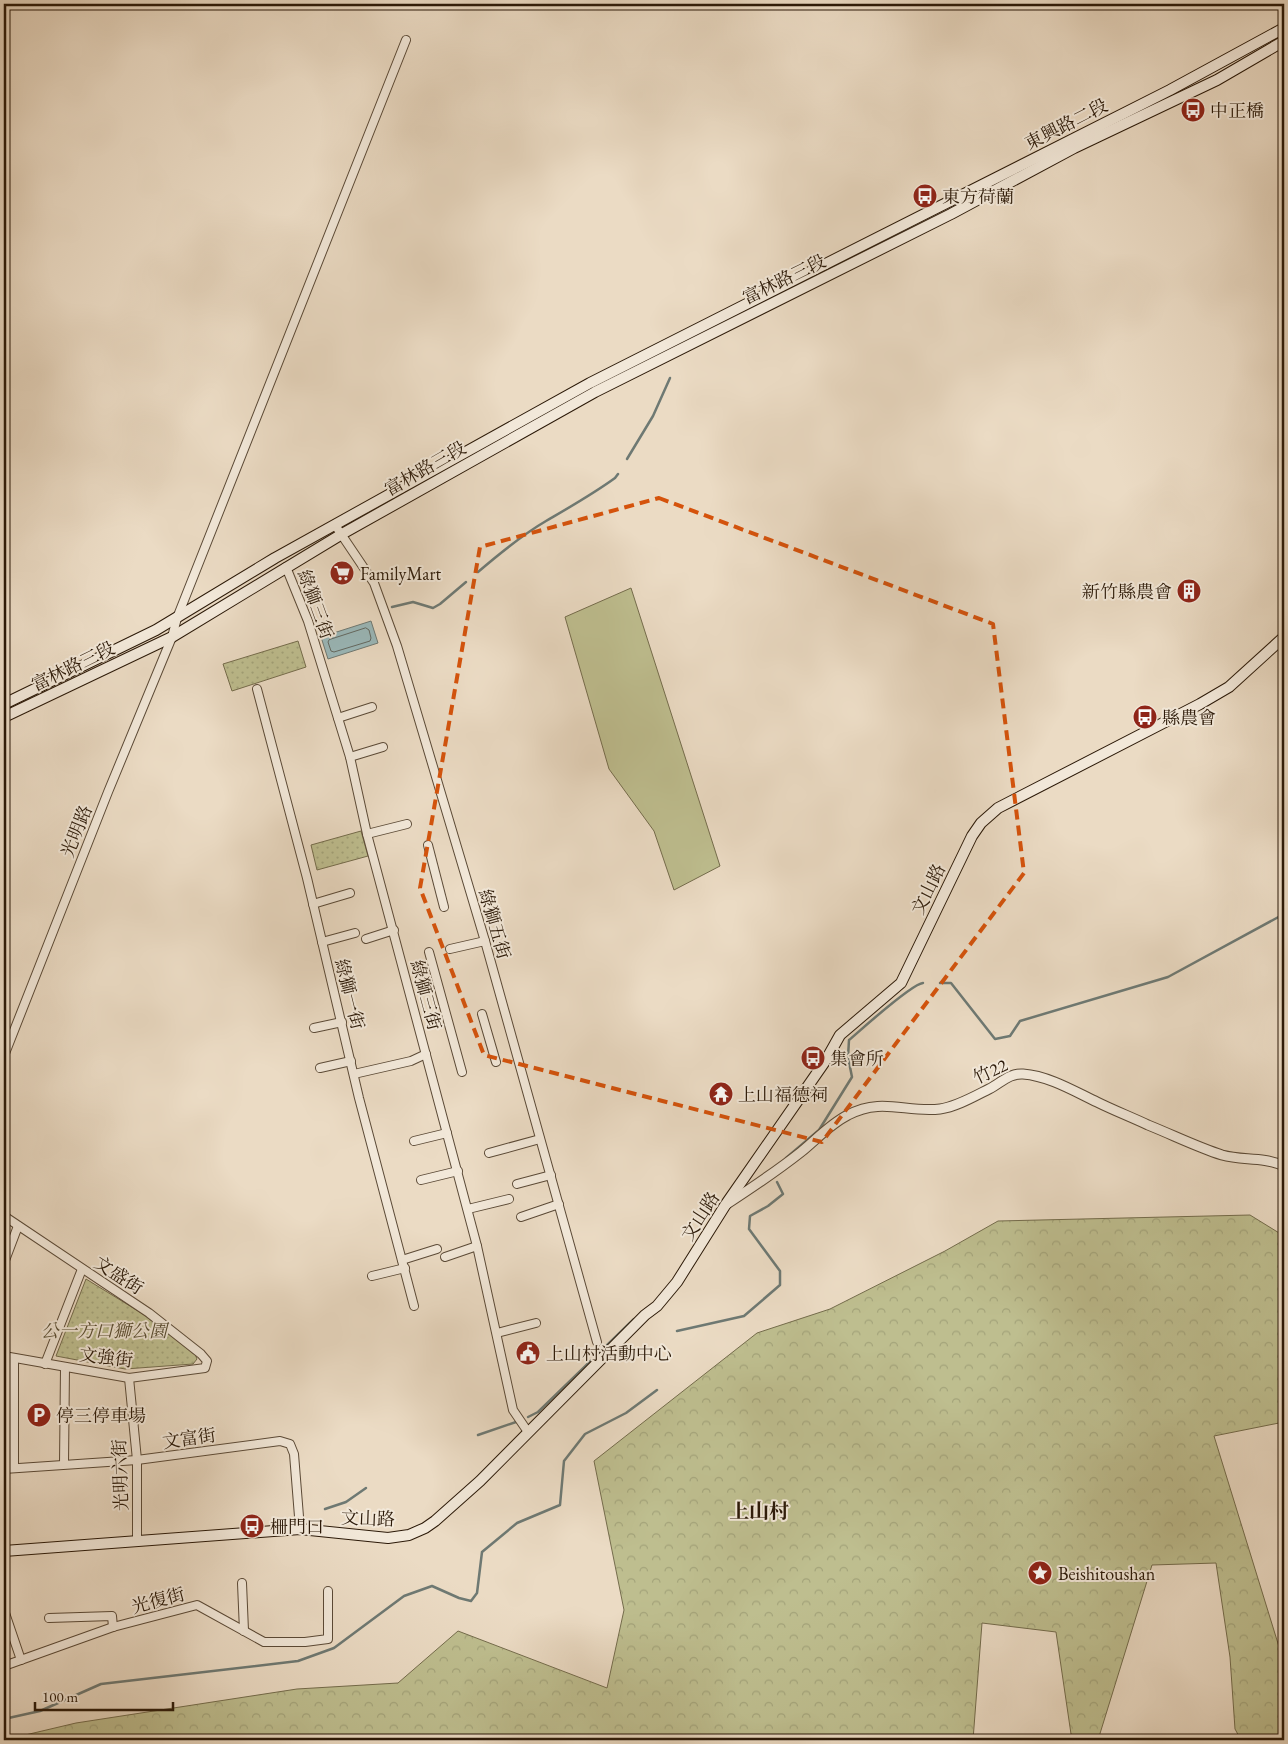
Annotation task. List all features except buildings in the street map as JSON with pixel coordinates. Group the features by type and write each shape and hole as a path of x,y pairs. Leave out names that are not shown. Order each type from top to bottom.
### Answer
{"main road":[{"name":"東興路二段","path":"864,251 921,215 1170,90 1284,28"},
{"name":"東興路二段","path":"864,251 951,214 1074,148 1217,80 1284,41"},
{"name":"富林路三段","path":"4,704 156,630 275,558 590,383 864,251"},
{"name":"富林路三段","path":"4,717 172,637 342,534 595,392 864,251"},
{"name":"文山路","path":"4,1551 300,1529 388,1538 408,1535 435,1521 480,1481 657,1306 687,1268 726,1204 826,1060 840,1034 901,983 972,836 981,823 998,808 1200,704 1228,687 1284,637"}],"street":[{"name":"光明路","path":"4,1056 104,801 172,637 177,618 406,40"},
{"name":"綠獅五街","path":"335,525 374,583 398,646 485,942 597,1342"},
{"name":"綠獅三街","path":"286,567 308,621 350,757 367,834 468,1209 514,1410 528,1432"},
{"name":"綠獅一街","path":"257,689 414,1306"},
{"path":"338,718 372,707"},
{"path":"350,757 383,747"},
{"path":"367,834 406,824"},
{"path":"428,845 444,906"},
{"path":"313,904 350,893"},
{"path":"366,940 394,930"},
{"path":"322,942 355,933"},
{"path":"450,949 485,942"},
{"path":"429,952 462,1072"},
{"path":"482,1014 496,1062"},
{"path":"314,1028 342,1022"},
{"path":"354,1074 411,1061 426,1054"},
{"path":"320,1068 351,1061"},
{"name":"竹22","path":"726,1204 769,1177 815,1141 832,1125 850,1114 872,1106 883,1105 923,1110 942,1109 990,1088 1012,1075 1024,1074 1076,1090 1106,1106 1224,1156 1270,1160 1284,1166"},
{"path":"414,1141 447,1132"},
{"path":"489,1153 540,1139"},
{"path":"422,1180 458,1171"},
{"path":"517,1184 550,1176"},
{"path":"468,1209 509,1199"},
{"path":"522,1217 559,1204"},
{"name":"文盛街","path":"4,1216 149,1313 194,1348 207,1361 205,1368"},
{"path":"4,1263 18,1226"},
{"path":"445,1257 477,1246"},
{"path":"402,1260 437,1248"},
{"path":"45,1364 82,1268"},
{"path":"372,1276 404,1268"},
{"path":"497,1333 536,1323"},
{"name":"文強街","path":"4,1356 129,1378 205,1368"},
{"path":"14,1359 14,1468"},
{"path":"64,1464 65,1367"},
{"name":"光明六街","path":"129,1378 137,1460 137,1541"},
{"path":"1284,1429 1284,1434"},
{"name":"文富街","path":"4,1469 137,1460 280,1440 290,1444 294,1454 300,1529"},
{"path":"242,1583 244,1631"},
{"name":"光復街","path":"4,1666 113,1627 197,1605 264,1642 306,1642 328,1639 328,1591"},
{"path":"4,1610 21,1660"},
{"path":"49,1618 112,1616 113,1627"}],"highlighted area":[{"path":"659,498 993,624 1024,873 822,1142 484,1055 420,888 480,547"}],"green space":[{"path":"631,588 720,866 674,890 654,831 609,769 565,617"},
{"path":"298,641 306,667 232,691 223,664"},
{"path":"361,831 368,856 317,870 311,845"},
{"path":"1250,1215 1284,1236 1284,1422 1214,1436 1284,1663 1284,1740 1241,1740 1235,1729 1230,1657 1216,1563 1152,1565 1098,1740 1090,1740 1071,1734 1056,1632 982,1623 973,1740 4,1740 76,1723 297,1689 398,1683 458,1631 607,1688 624,1610 594,1461 757,1333 830,1309 945,1251 998,1221"},
{"name":"公一方口獅公園","path":"86,1279 143,1314 195,1354 197,1359 193,1364 125,1369 56,1356"}],"water":[{"path":"371,621 378,643 328,659 321,637"}],"waterway":[{"path":"627,459 653,416 670,378"},
{"path":"478,572 528,532 598,490 618,474"},
{"path":"392,607 413,602 433,608 466,582"},
{"path":"940,983 951,983 995,1039 1010,1036 1020,1021 1168,977 1284,914"},
{"path":"786,1158 819,1130 852,1077 848,1057 849,1040 897,999 923,983"},
{"path":"677,1331 744,1316 780,1285 780,1271 749,1229 750,1216 768,1206 783,1194 777,1182"},
{"path":"528,1417 538,1412 634,1319"},
{"path":"4,1719 40,1711 101,1684 298,1661 334,1648 404,1596 432,1586 459,1598 471,1601 477,1593 482,1552 517,1523 560,1505 564,1461 585,1434 626,1413 657,1390"},
{"path":"478,1435 516,1422"},
{"path":"325,1509 346,1502 366,1488"}],"place":[{"name":"中正橋","path":"1193,110"},
{"name":"東方荷蘭","path":"925,196"},
{"name":"FamilyMart","path":"342,573"},
{"name":"新竹縣農會","path":"1189,591"},
{"name":"縣農會","path":"1145,717"},
{"name":"集會所","path":"813,1058"},
{"name":"上山福德祠","path":"721,1094"},
{"name":"上山村活動中心","path":"528,1353"},
{"name":"停三停車場","path":"39,1415"},
{"name":"柵門口","path":"252,1526"},
{"name":"Beishitoushan","path":"1040,1573"}],"district":[{"name":"上山村","path":"759,1511"}]}
